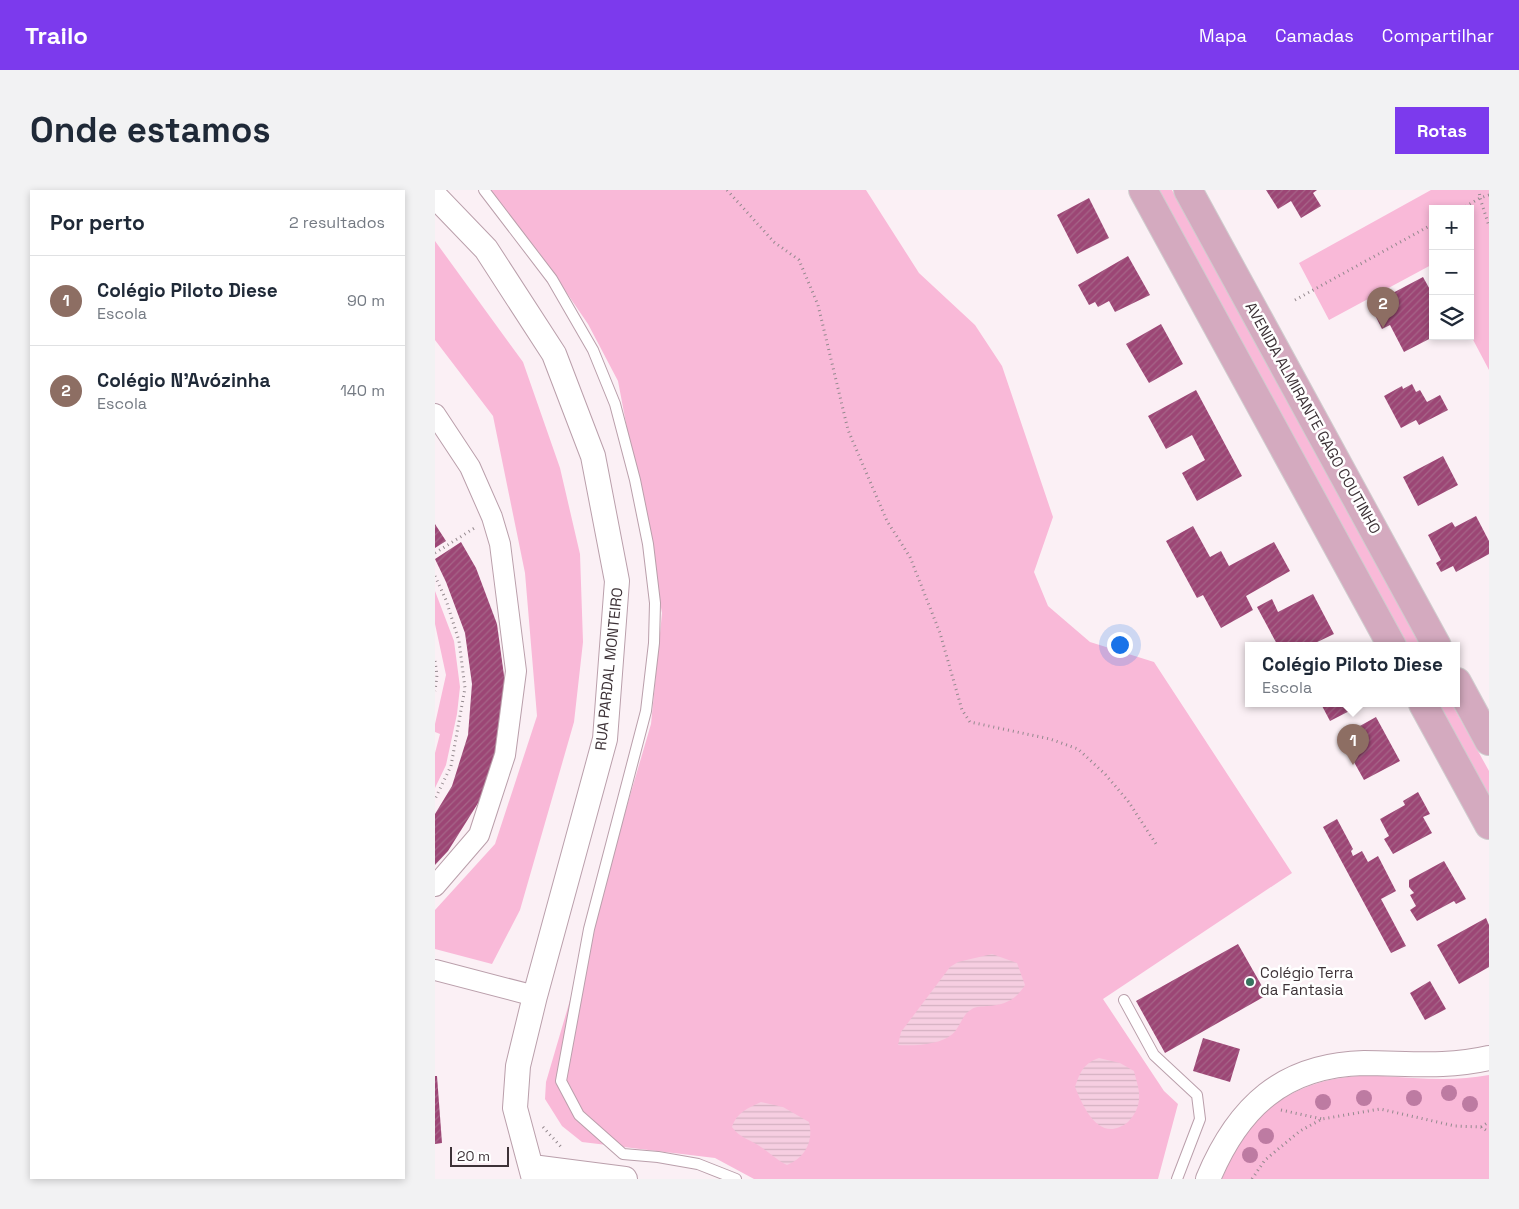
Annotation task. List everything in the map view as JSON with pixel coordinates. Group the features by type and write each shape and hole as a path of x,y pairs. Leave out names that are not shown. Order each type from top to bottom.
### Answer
{"main road":[{"path":"1143,190 1390,642"},
{"name":"AVENIDA ALMIRANTE GAGO COUTINHO","path":"1188,190 1435,642"},
{"path":"1460,688 1489,741"},
{"path":"1425,707 1489,825"}],"street":[{"name":"RUA PARDAL MONTEIRO","path":"435,196 486,248 554,354 593,456 617,581 605,739 535,996 518,1066 515,1108 533,1173"},
{"path":"435,414 470,467 492,517 500,544 516,671 505,755 479,835 435,886"},
{"path":"435,970 535,996"},
{"path":"1208,1179 1230,1134 1256,1102 1293,1078 1324,1067 1363,1063 1455,1064 1489,1058"},
{"path":"533,1173 625,1179"}],"lane":[{"path":"484,190 552,278 593,350 615,404 635,480 648,544 655,603 654,643 646,711 589,929 561,1081 579,1115 623,1154 658,1157 697,1164 736,1179"},
{"path":"1125,1000 1154,1055 1197,1095 1200,1119 1177,1179"}],"path":[{"path":"727,190 774,242 799,260 818,306 848,430 887,521 910,557 917,573 940,633 962,710 970,722 1049,739 1078,749 1105,774 1129,801 1158,847"},
{"path":"1479,190 1489,226"},
{"path":"1468,205 1489,195"},
{"path":"1295,300 1429,226"},
{"path":"435,553 492,517"},
{"path":"435,576 459,641 465,688 451,766 435,799"},
{"path":"435,660 437,675 435,691"},
{"path":"1256,1102 1264,1106 1322,1119"},
{"path":"1252,1179 1265,1160 1300,1131 1322,1119 1381,1109 1455,1126 1481,1127 1489,1132"},
{"path":"541,1122 554,1142 563,1149"},
{"path":"1481,1127 1489,1122"}],"shaded area":[{"path":"482,190 866,190 919,273 975,325 1002,366 1053,517 1034,572 1048,606 1090,642 1154,662 1292,873 1103,999 1164,1091 1178,1104 1158,1179 754,1179 715,1158 582,1142 562,1126 545,1099 546,1082 651,724 662,613 618,381 588,324 538,251"},
{"path":"1159,190 1172,190 1419,642 1406,642"},
{"path":"1431,190 1489,190 1489,370 1473,340 1474,205 1429,205 1429,266 1329,320 1299,263"},
{"path":"435,241 523,362 560,468 580,554 583,642 574,722 520,910 492,964 435,949 435,910 495,844 537,716 525,573 493,416 435,340"},
{"path":"435,591 454,641 460,687 457,714 446,765 435,788 435,753 440,734 435,732 435,724 446,675 435,624"},
{"path":"1441,707 1454,707 1489,771 1489,796"},
{"path":"992,954 1017,963 1025,985 1014,998 1004,1003 972,1009 951,1035 938,1042 921,1045 898,1045 901,1032 950,967 958,962"},
{"path":"1099,1058 1120,1063 1134,1071 1139,1092 1138,1105 1130,1120 1118,1128 1109,1129 1094,1121 1088,1114 1075,1087 1083,1069"},
{"path":"1489,1075 1489,1179 1222,1179 1235,1148 1246,1131 1275,1104 1290,1094 1307,1087 1343,1077 1382,1076 1449,1079"},
{"path":"761,1102 783,1107 809,1122 810,1136 807,1148 799,1158 787,1165 742,1136 732,1127 736,1118 747,1109"}],"building":[{"path":"1266,190 1317,190 1313,193 1321,206 1301,218 1291,201 1278,209"},
{"path":"1089,198 1109,238 1077,254 1057,215"},
{"path":"1128,256 1150,295 1115,312 1109,301 1098,307 1095,302 1089,305 1078,285"},
{"path":"1423,277 1429,288 1429,339 1404,352 1390,325 1382,329 1370,305"},
{"path":"1161,324 1183,364 1149,383 1126,344"},
{"path":"1412,384 1416,392 1420,390 1427,402 1440,395 1448,410 1419,425 1416,420 1401,428 1384,396 1402,386 1403,389"},
{"path":"1196,390 1242,476 1197,501 1182,473 1205,460 1192,435 1166,449 1148,416"},
{"path":"1443,456 1458,485 1418,506 1403,477"},
{"path":"1476,516 1489,541 1489,554 1456,572 1453,566 1441,572 1436,563 1441,560 1428,535 1452,522 1455,527"},
{"path":"435,524 446,541 435,548"},
{"path":"1193,526 1210,557 1221,551 1229,566 1274,542 1290,571 1246,596 1253,610 1221,628 1203,595 1197,598 1166,541"},
{"path":"461,542 476,568 497,624 505,683 499,744 480,800 448,851 435,865 435,814 452,786 468,735 472,684 465,633 446,582 435,559"},
{"path":"1313,594 1334,634 1317,642 1276,642 1257,607 1272,599 1278,612"},
{"path":"1323,707 1357,707 1330,721"},
{"path":"1376,717 1400,761 1364,780 1340,737"},
{"path":"1418,792 1430,814 1423,817 1432,833 1393,854 1384,839 1389,836 1380,819 1405,805 1403,801"},
{"path":"1337,819 1353,849 1351,851 1353,856 1362,851 1368,862 1378,856 1396,891 1381,899 1406,946 1391,953 1323,827"},
{"path":"1444,861 1466,899 1456,904 1454,901 1417,921 1410,910 1416,906 1410,895 1414,893 1409,887 1409,880"},
{"path":"1486,918 1489,925 1489,967 1459,984 1437,945"},
{"path":"1238,944 1267,995 1165,1053 1136,1001"},
{"path":"1430,981 1446,1009 1425,1020 1410,993"},
{"path":"1203,1038 1240,1049 1230,1082 1193,1071"},
{"path":"435,1076 437,1076 442,1143 435,1144"}],"place":[{"name":"Colégio N'Avózinha","path":"1383,328"},
{"name":"Colégio Piloto Diese","path":"1353,765"},
{"name":"Colégio Terra da Fantasia","path":"1250,982"}]}
